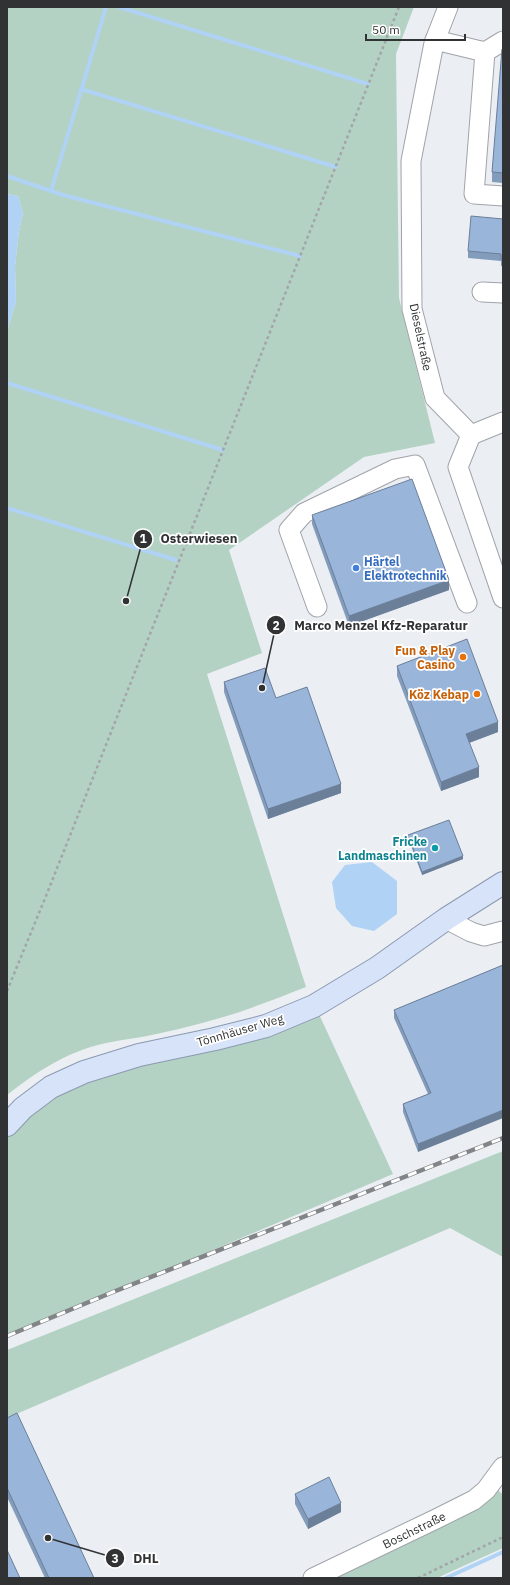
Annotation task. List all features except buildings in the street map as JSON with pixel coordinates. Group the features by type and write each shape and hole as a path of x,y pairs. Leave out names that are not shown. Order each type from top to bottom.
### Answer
{"main road":[{"name":"Tönnhäuser Weg","path":"7,1125 23,1108 51,1087 84,1072 139,1054 215,1039 266,1026 314,1006 377,968 446,918 503,883"}],"street":[{"name":"Dieselstraße","path":"448,7 435,40 411,161 412,309 435,398 471,435"},
{"path":"435,40 485,52 503,41"},
{"path":"485,52 474,194 503,196"},
{"path":"482,292 503,293"},
{"path":"503,422 471,435 458,467 503,598"},
{"path":"317,607 289,530 304,513 395,469 415,465 467,603"},
{"path":"446,918 470,932 484,936 503,931"},
{"name":"Boschstraße","path":"313,1578 469,1503 486,1490 503,1467"}],"path":[{"path":"7,991 61,859 399,7"},
{"path":"418,1578 503,1537"}],"green space":[{"path":"7,7 414,7 396,54 399,298 435,443 364,457 229,550 262,653 207,674 306,987 256,1006 192,1026 90,1047 62,1059 24,1082 7,1095 7,331 16,302 15,266 19,231 23,213 18,196 7,194"},
{"path":"318,1012 393,1174 7,1337 7,1134 26,1114 87,1078"},
{"path":"503,1151 503,1257 450,1228 7,1418 7,1350"},
{"path":"495,1487 503,1495 503,1548 437,1578 330,1578"}],"water":[{"path":"7,194 18,196 23,213 19,231 15,266 16,302 7,331"},
{"path":"372,862 397,881 397,914 374,931 352,926 336,908 332,882 345,865"}],"waterway":[{"path":"51,191 106,7"},
{"path":"119,7 368,84"},
{"path":"81,89 336,167"},
{"path":"7,176 63,195 300,256"},
{"path":"7,383 223,450"},
{"path":"7,508 176,560"},
{"path":"446,1578 503,1552"}],"railway":[{"path":"7,1336 113,1292 503,1138"}],"place":[{"name":"Härtel Elektrotechnik","path":"356,568"},
{"name":"Osterwiesen","path":"126,601"},
{"name":"Fun & Play Casino","path":"463,657"},
{"name":"Marco Menzel Kfz-Reparatur","path":"262,688"},
{"name":"Köz Kebap","path":"477,694"},
{"name":"Fricke Landmaschinen","path":"435,848"},
{"name":"DHL","path":"48,1538"}]}
